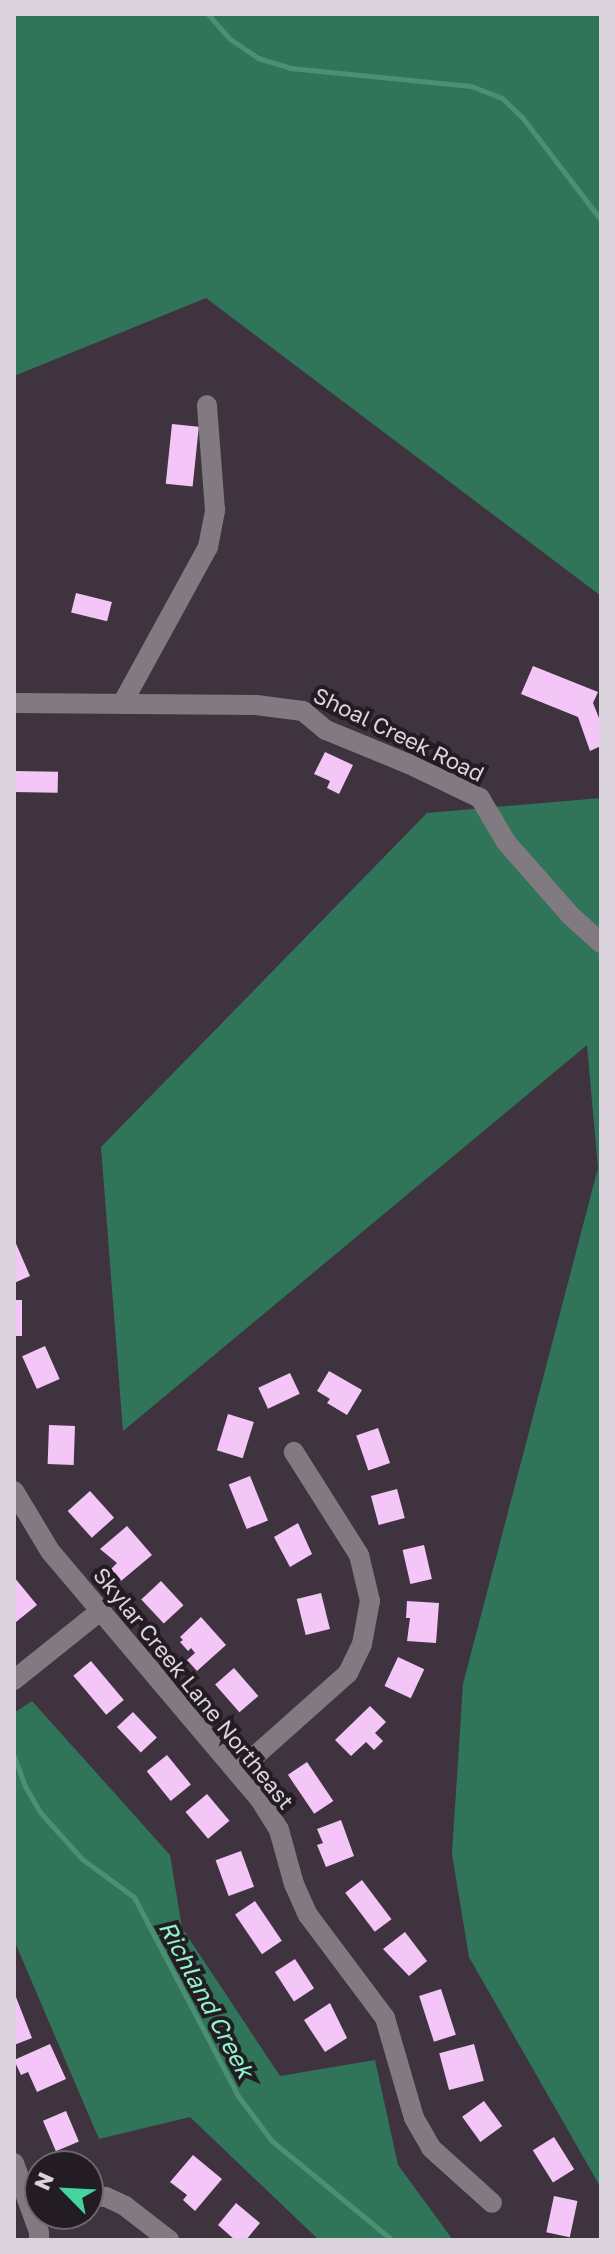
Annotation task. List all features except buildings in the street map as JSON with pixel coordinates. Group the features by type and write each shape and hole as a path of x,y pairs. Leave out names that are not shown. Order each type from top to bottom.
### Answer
{"street":[{"path":"122,704 208,547 215,510 207,405"},
{"name":"Shoal Creek Road","path":"14,703 256,705 303,711 326,730 409,764 480,798 506,842 571,916 601,943"},
{"path":"237,1772 348,1673 362,1644 370,1601 359,1555 294,1452"},
{"name":"Skylar Creek Lane Northeast","path":"14,1491 50,1551 237,1772 279,1830 294,1884 308,1915 385,2018 414,2118 431,2148 492,2203"},
{"path":"14,1680 100,1611"},
{"path":"14,2163 24,2181"},
{"path":"104,2197 125,2206 169,2240"}],"green space":[{"path":"14,14 601,14 601,596 206,298 14,376"},
{"path":"601,798 601,2188 469,1957 452,1854 463,1684 598,1168 587,1045 123,1431 101,1147 427,813"},
{"path":"32,1701 170,1855 182,1928 280,2076 375,2060 398,2165 453,2240 319,2240 190,2117 99,2139 14,1940 14,1713"}],"waterway":[{"path":"208,14 230,39 258,58 290,68 471,86 502,98 522,117 601,220"},
{"name":"Richland Creek","path":"14,1756 25,1786 40,1812 82,1859 134,1897 238,2096 272,2141 392,2240"}]}
